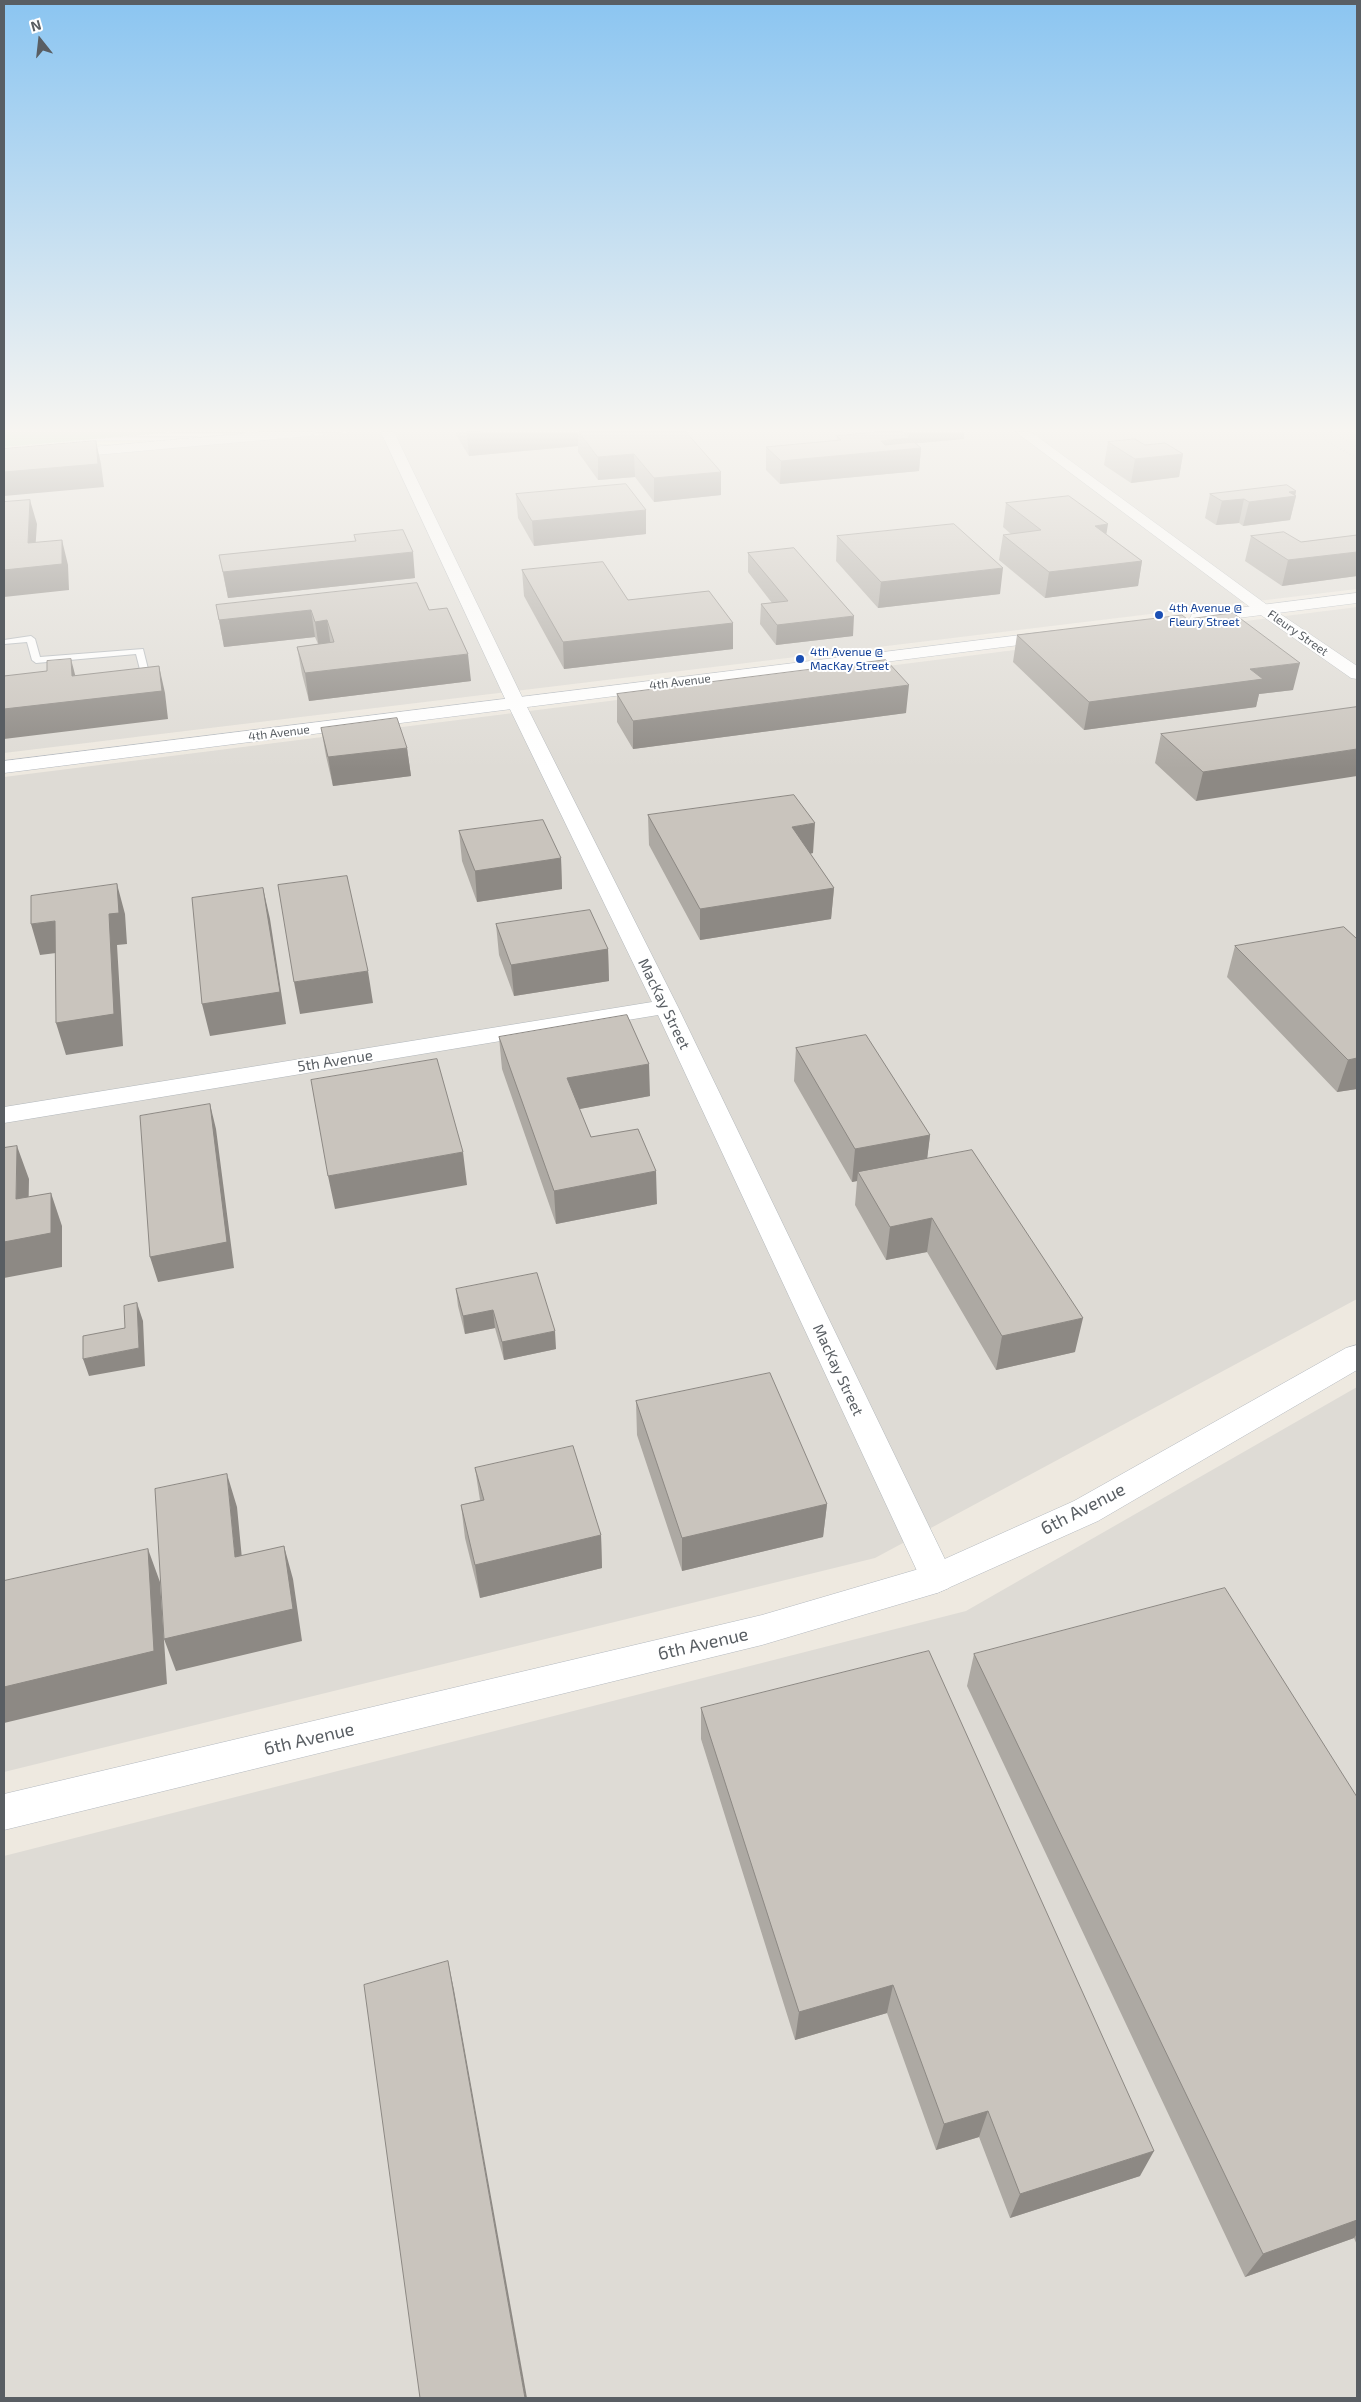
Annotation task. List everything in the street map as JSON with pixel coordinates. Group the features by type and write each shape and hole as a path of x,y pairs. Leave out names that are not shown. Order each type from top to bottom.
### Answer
{"street":[{"name":"MacKay Street","path":"440,544 666,1007 937,1578"},
{"name":"Fleury Street","path":"1174,544 1264,610 1357,674"},
{"path":"1185,620 1357,598"},
{"name":"4th Avenue","path":"4,767 1066,634"},
{"name":"5th Avenue","path":"4,1114 666,1007"},
{"name":"6th Avenue","path":"4,1812 762,1630 937,1578 1086,1511 1357,1356"}],"lane":[{"path":"4,642 31,639 36,660 71,662 140,651 148,685 139,686"}],"shaded area":[{"path":"4,544 1357,544 1357,589 4,753"},
{"path":"1357,607 1357,1299 875,1558 4,1772 4,777"},
{"path":"1357,1387 1357,2398 4,2398 4,1856 966,1611"}],"building":[{"path":"4,544 62,544 62,564 4,570"},
{"path":"326,544 409,544 413,552 223,572 219,555"},
{"path":"845,544 976,544 1003,568 881,582"},
{"path":"1014,544 1119,544 1142,561 1049,572"},
{"path":"1263,544 1357,544 1357,552 1288,560"},
{"path":"794,548 854,616 777,625 761,604 788,601 748,553"},
{"path":"603,562 628,600 709,591 733,623 563,642 522,570"},
{"path":"417,583 429,610 447,608 468,654 305,673 297,647 334,642 327,620 315,622 311,610 219,620 216,605"},
{"path":"1233,613 1300,663 1250,669 1263,679 1089,702 1017,635 1182,615 1187,619"},
{"path":"71,659 72,676 159,666 162,691 4,709 4,676 47,671 47,661"},
{"path":"886,660 909,685 633,721 617,694"},
{"path":"1357,707 1357,749 1203,772 1161,734"},
{"path":"397,718 407,748 328,757 321,728"},
{"path":"794,795 815,823 792,827 834,888 700,909 648,815"},
{"path":"543,820 561,858 475,871 459,831"},
{"path":"347,876 368,971 294,982 278,885"},
{"path":"117,884 119,913 109,914 114,1014 56,1023 55,921 31,924 31,896"},
{"path":"263,888 280,992 202,1004 192,898"},
{"path":"590,910 608,949 511,965 496,924"},
{"path":"1344,927 1357,939 1357,1058 1348,1060 1235,946"},
{"path":"627,1015 649,1064 567,1078 591,1137 638,1129 656,1171 554,1191 499,1037"},
{"path":"866,1035 930,1135 855,1149 796,1048"},
{"path":"437,1059 463,1152 328,1176 311,1080"},
{"path":"210,1104 227,1242 150,1257 140,1116"},
{"path":"17,1146 16,1199 51,1193 51,1233 4,1242 4,1148"},
{"path":"972,1150 1083,1318 1002,1336 932,1218 890,1227 858,1172"},
{"path":"537,1273 555,1331 502,1342 493,1310 463,1316 456,1289"},
{"path":"137,1303 139,1348 83,1359 83,1336 125,1328 124,1306"},
{"path":"770,1373 827,1504 682,1538 636,1401"},
{"path":"573,1446 601,1535 475,1565 461,1505 484,1500 475,1468"},
{"path":"227,1474 235,1557 284,1546 293,1609 164,1639 155,1489"},
{"path":"148,1549 154,1651 4,1687 4,1581"},
{"path":"1225,1588 1357,1797 1357,2220 1263,2254 974,1654"},
{"path":"929,1651 1154,2151 1020,2194 988,2111 944,2124 893,1985 799,2012 701,1708"},
{"path":"448,1961 525,2398 420,2398 364,1985"}],"place":[{"name":"4th Avenue @ Fleury Street","path":"1159,615"},
{"name":"4th Avenue @ MacKay Street","path":"800,659"}]}
